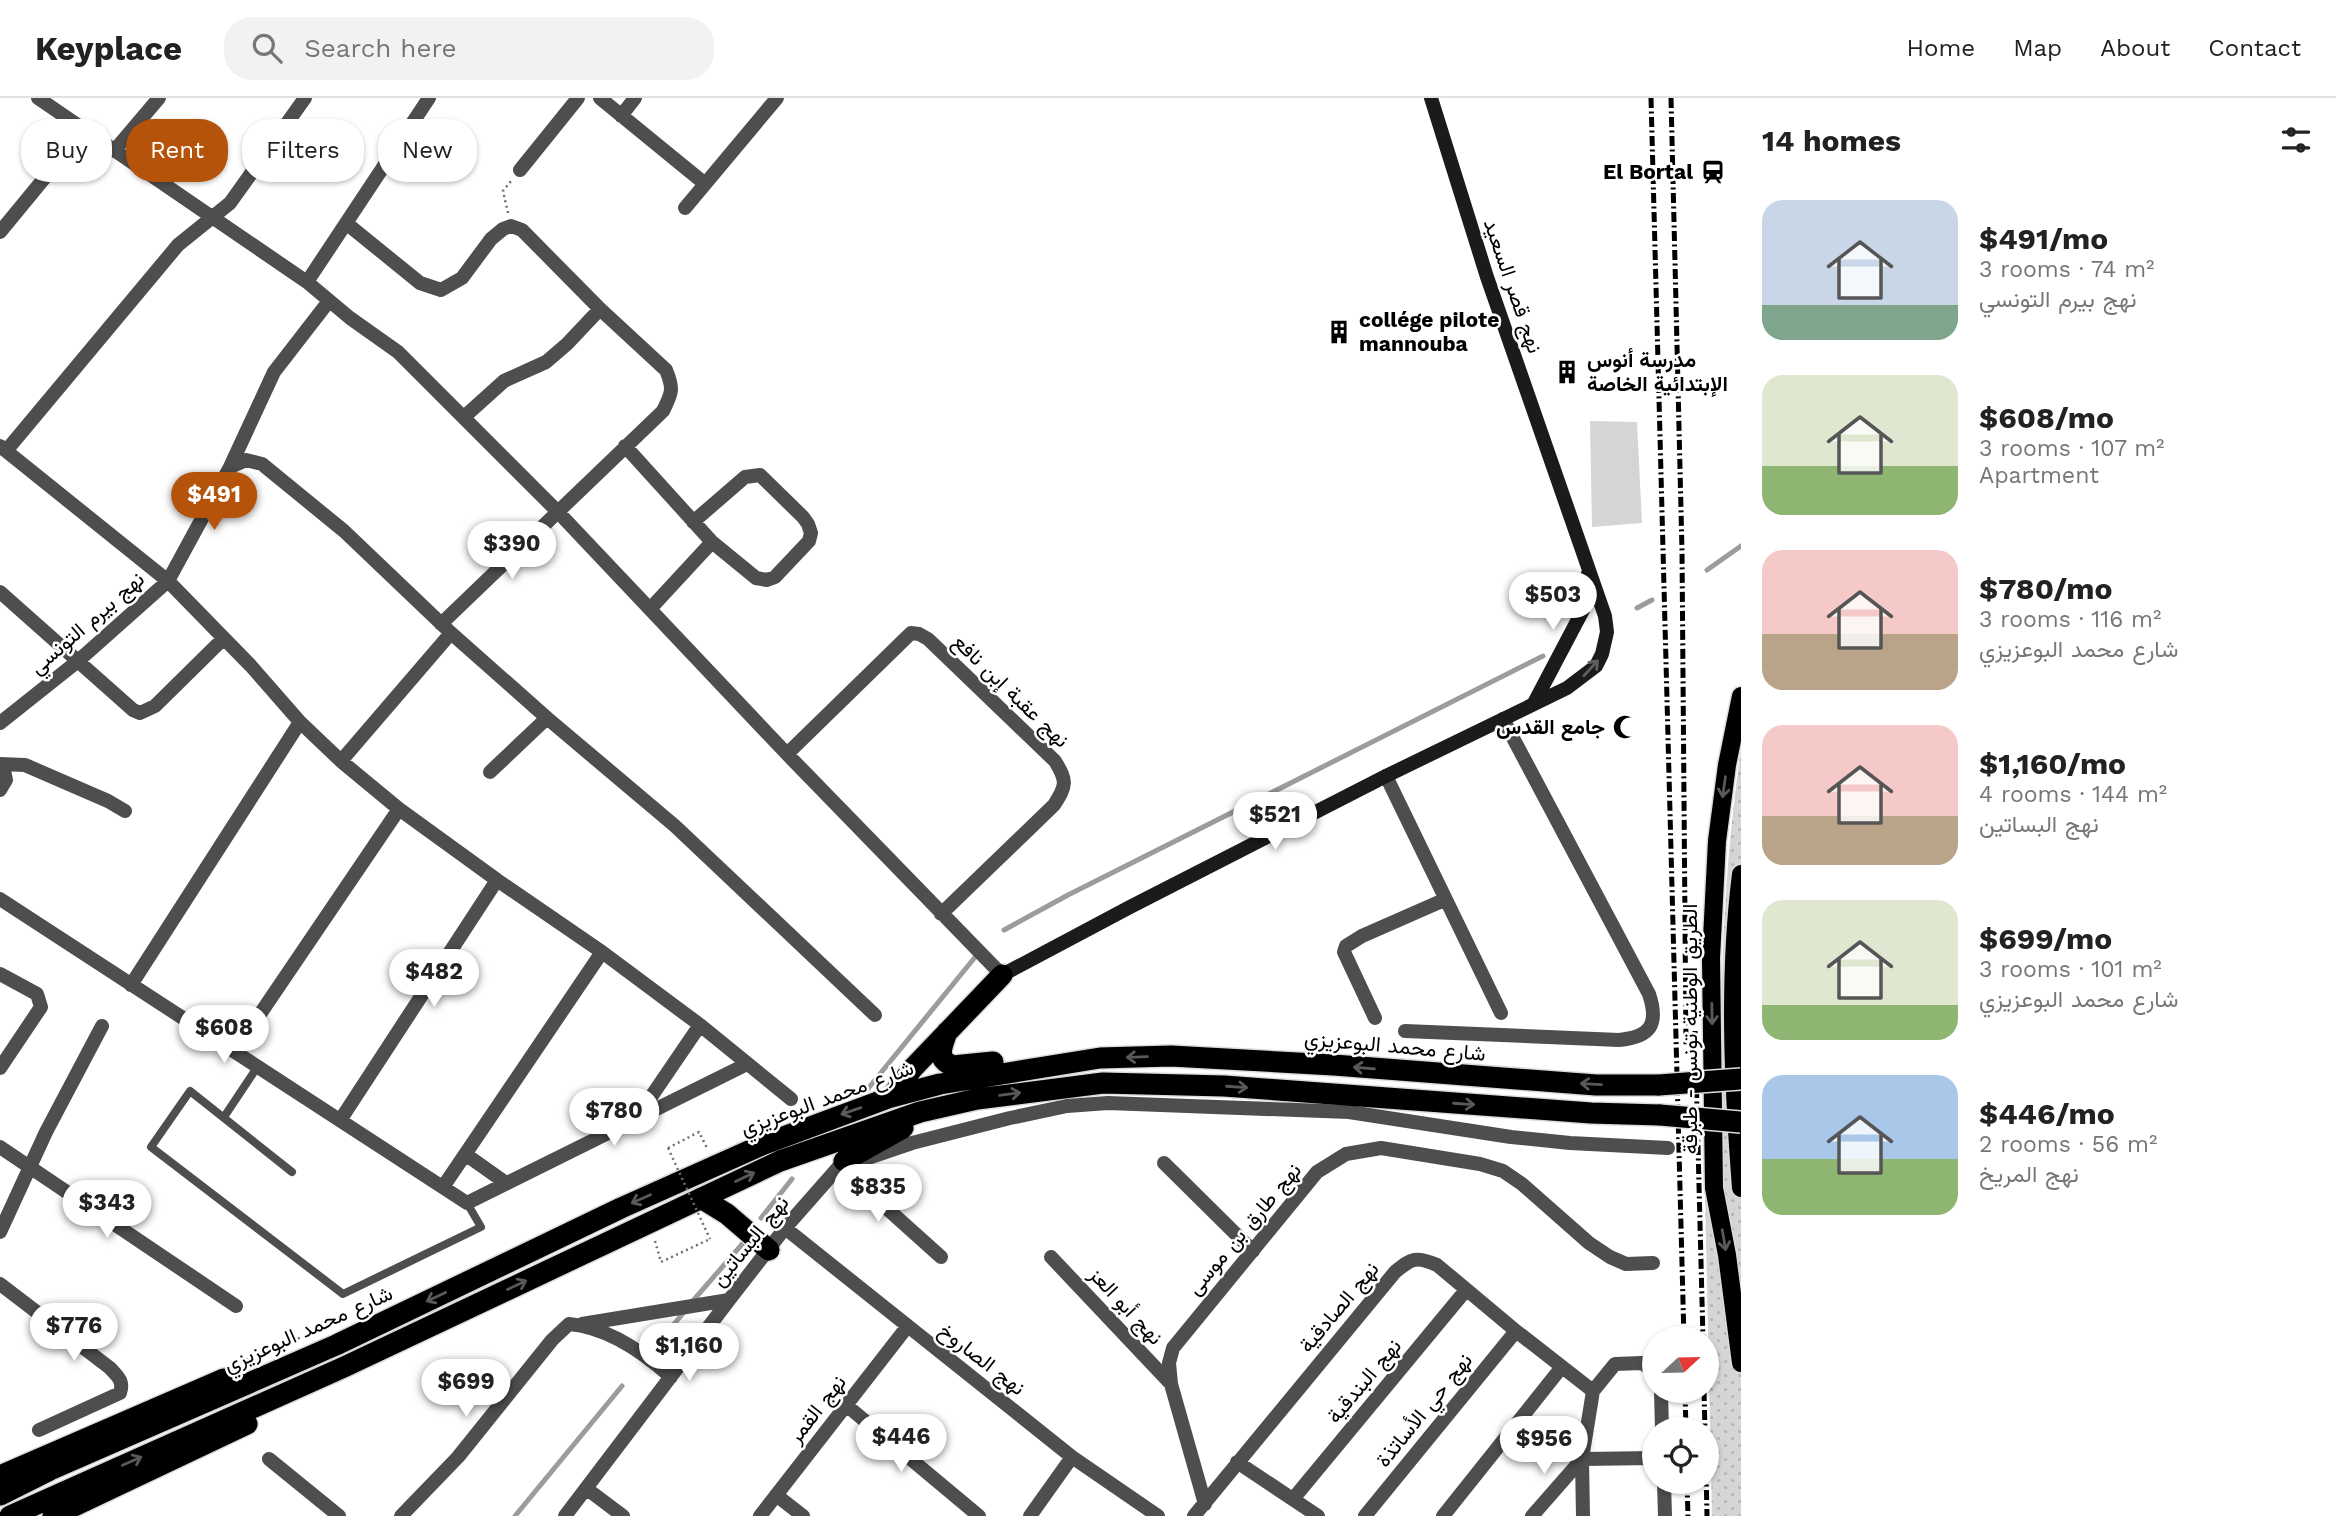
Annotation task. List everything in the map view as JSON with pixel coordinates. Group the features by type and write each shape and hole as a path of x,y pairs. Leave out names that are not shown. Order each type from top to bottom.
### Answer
{"highway":[{"path":"891,1097 913,1068 1002,975"},
{"path":"947,1032 940,1052 942,1059 953,1066 1026,1059 1100,1058"},
{"name":"شارع محمد البوعزيزي","path":"0,1495 50,1470 336,1345 621,1208 762,1145 891,1097 940,1084 1100,1058 1171,1056 1596,1085 1659,1085 1741,1090"},
{"path":"1659,1085 1741,1079"},
{"name":"شارع محمد البوعزيزي","path":"10,1516 344,1367 780,1161 919,1112 977,1099 1103,1083 1224,1086 1566,1111 1660,1115 1741,1114"},
{"path":"842,1165 888,1135 977,1099"},
{"path":"1660,1115 1741,1122"},
{"path":"701,1198 722,1211 769,1250"},
{"path":"0,1476 188,1393 266,1362 336,1345"},
{"path":"53,1516 214,1441 284,1405 344,1367"}],"main road":[{"name":"الطريق الوطنية تونس - طبرقة","path":"1741,696 1727,765 1717,841 1711,958 1714,1188 1727,1255 1741,1363"},
{"name":"الطريق الوطنية تونس - طبرقة","path":"1741,874 1734,963 1734,1054 1736,1135 1741,1185"}],"street":[{"path":"38,98 68,119"},
{"path":"159,98 114,151 307,282 398,352 558,512 787,754 1002,975"},
{"path":"305,98 230,203 178,245 3,448 168,581 251,666 300,722 341,761 399,809 700,1024 791,1099"},
{"path":"307,282 429,98"},
{"path":"520,170 578,98"},
{"path":"600,98 704,183"},
{"path":"621,116 635,98"},
{"path":"685,208 776,98"},
{"name":"نهج قصر السعيد","path":"1002,975 1386,776 1567,688 1596,666 1602,654 1607,632 1605,616 1487,277 1431,98"},
{"path":"0,232 41,182"},
{"path":"341,761 446,628 558,512 663,411 671,394 671,381 666,370 600,309 522,230 511,226 503,229 491,239 462,278 441,290 420,283 346,223"},
{"name":"نهج بيرم التونسي","path":"0,723 78,661 168,581 230,467 274,372 330,302"},
{"path":"464,417 504,381 546,362 600,309"},
{"path":"625,446 693,522 712,542 755,578 767,580 783,571 808,541 811,533 803,517 760,475 745,477 693,522"},
{"path":"230,467 246,460 262,464 344,531 446,628 675,826 875,1015"},
{"path":"650,609 712,542"},
{"path":"1534,703 1583,610 1589,566"},
{"path":"0,592 133,710 140,713 155,706 223,639"},
{"name":"نهج عقبة إبن نافع","path":"787,754 911,633 928,639 1055,761 1064,776 1064,790 1054,805 942,914"},
{"path":"490,772 547,718"},
{"path":"1405,1031 1619,1040 1637,1037 1652,1025 1654,1016 1649,995 1503,719"},
{"path":"131,985 300,722"},
{"path":"0,764 6,780 0,790"},
{"path":"0,764 25,765 125,811"},
{"path":"1386,776 1501,1013"},
{"path":"235,1051 399,809"},
{"path":"341,1119 498,880"},
{"path":"0,899 467,1203 747,1064"},
{"path":"1375,1018 1345,952 1346,946 1362,936 1444,900"},
{"path":"443,1186 602,952"},
{"path":"0,974 37,994 41,1007 0,1068"},
{"path":"637,1117 700,1024"},
{"path":"0,1232 46,1132 102,1026"},
{"path":"941,1257 842,1165 912,1143 1010,1118 1067,1106 1108,1103 1349,1112 1511,1137 1668,1148"},
{"path":"0,1147 236,1306"},
{"name":"نهج طارق بن موسى","path":"1205,1504 1171,1384 1169,1363 1173,1348 1317,1172 1346,1154 1381,1148 1480,1164 1503,1171 1609,1257 1626,1264 1653,1263"},
{"path":"465,1154 506,1183"},
{"path":"1164,1163 1253,1251"},
{"name":"نهج البساتين","path":"565,1516 785,1228 842,1165"},
{"name":"نهج الصاروخ","path":"785,1228 1072,1457 1158,1516"},
{"name":"نهج أبو العز","path":"1051,1257 1171,1384"},
{"name":"نهج الصادقية","path":"1194,1516 1395,1272 1409,1261 1422,1259 1437,1265 1561,1368 1593,1391"},
{"path":"0,1284 110,1368 121,1380 120,1393 39,1430"},
{"name":"نهج البندقية","path":"1293,1499 1466,1290"},
{"path":"575,1325 729,1300"},
{"path":"401,1516 458,1457 569,1324 614,1336 639,1351 671,1377"},
{"name":"نهج القمر","path":"760,1516 907,1327"},
{"name":"نهج حي الأساتذة","path":"1365,1516 1516,1331"},
{"path":"1583,1516 1582,1460 1593,1391 1615,1364 1642,1363"},
{"path":"1443,1516 1561,1368"},
{"path":"846,1405 979,1516"},
{"path":"1030,1516 1072,1457"},
{"path":"1532,1516 1582,1460 1642,1458"},
{"path":"269,1459 339,1516"},
{"path":"1237,1462 1318,1516"},
{"path":"587,1489 623,1516"},
{"path":"1664,1494 1665,1516"},
{"path":"776,1495 803,1516"}],"lane":[{"path":"224,1118 258,1066"},
{"path":"292,1172 190,1091 151,1147 343,1294 481,1227 467,1203"}],"path":[{"path":"511,226 503,191 520,170"},
{"path":"654,1241 661,1262 710,1240 668,1149 699,1132 710,1154"},
{"path":"699,1221 722,1211"}],"shaded area":[{"path":"1590,421 1637,422 1642,523 1592,527"},
{"path":"1741,749 1741,1516 1712,1516 1712,1494 1719,1494 1719,1417 1710,1417 1710,1404 1719,1403 1719,1326 1708,1326 1702,1055 1721,1057 1725,902"}],"waterway":[{"path":"1707,570 1741,546"},
{"path":"1637,608 1652,600"},
{"path":"1004,930 1068,895 1543,656"},
{"path":"862,1096 976,956"},
{"path":"761,1218 792,1179"},
{"path":"691,1303 744,1242"},
{"path":"646,1357 685,1311"},
{"path":"515,1516 622,1386"}],"railway":[{"path":"1651,98 1684,1326"},
{"path":"1671,98 1682,551 1686,1046"},
{"path":"1695,1031 1703,1326"},
{"path":"1685,1404 1686,1417"},
{"path":"1704,1404 1705,1417"},
{"path":"1687,1494 1688,1516"},
{"path":"1707,1494 1707,1516"}],"place":[{"name":"El Bortal","path":"1713,172"},
{"name":"collége pilote mannouba","path":"1339,332"},
{"name":"مدرسة أنوس الإبتدائية الخاصة","path":"1567,372"},
{"name":"جامع القدس","path":"1625,727"}]}
